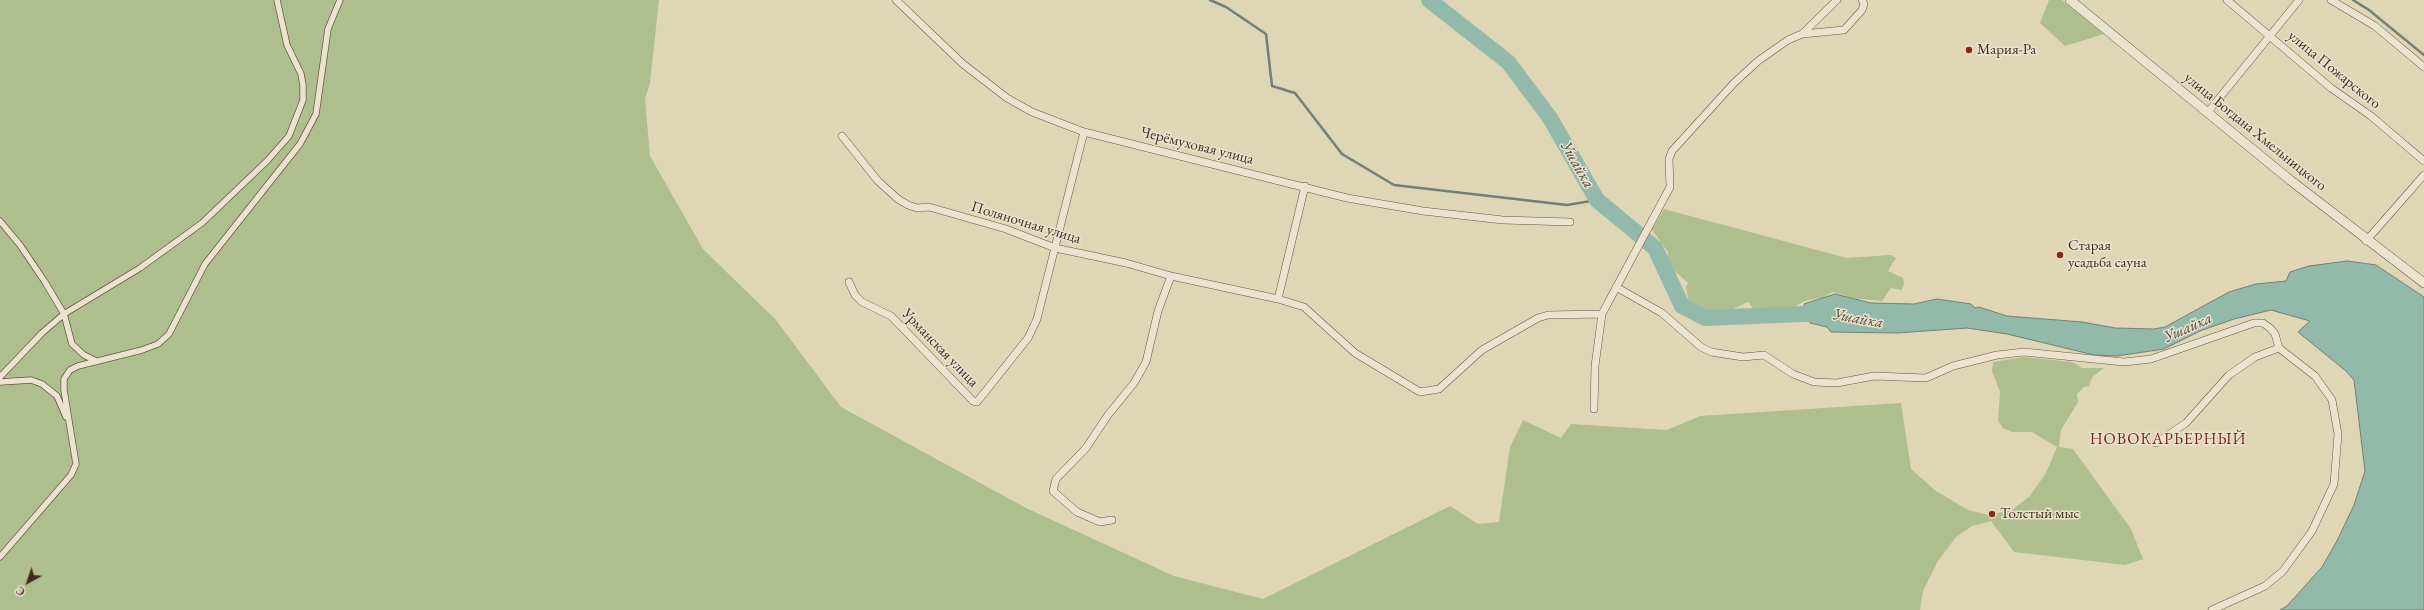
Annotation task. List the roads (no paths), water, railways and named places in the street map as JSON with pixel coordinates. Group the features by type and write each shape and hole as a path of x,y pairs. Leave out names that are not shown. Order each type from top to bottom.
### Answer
{"street":[{"path":"0,377 42,333 64,314 140,268 202,223 267,161 289,136 303,100 303,85 301,74 287,45 277,0"},
{"path":"0,557 71,475 76,464 68,423 64,379 70,370 78,366 142,350 158,344 170,334 205,264 300,144 316,114 328,29 340,0"},
{"name":"Черёмуховая улица","path":"896,0 963,64 1007,98 1032,112 1084,132 1305,186 1347,198 1423,211 1503,220 1570,222"},
{"path":"1802,34 1837,0"},
{"name":"улица Богдана Хмельницкого","path":"2070,0 2366,241 2424,283"},
{"name":"улица Пожарского","path":"2227,0 2271,35 2331,88 2371,116 2424,161"},
{"path":"2208,112 2299,0"},
{"path":"2331,0 2375,26 2424,67"},
{"path":"1594,409 1596,366 1602,314 1670,187 1670,156 1686,135 1758,61 1788,40 1802,34 1844,30 1856,19 1863,2"},
{"path":"1055,248 1084,132"},
{"name":"Поляночная улица","path":"842,136 878,181 898,199 908,205 917,208 929,207 1006,229 1055,248 1126,263 1171,276 1278,299 1304,307 1355,353 1420,392 1438,389 1482,350 1538,318 1548,315 1602,314"},
{"path":"2366,241 2424,175"},
{"path":"1278,299 1305,186"},
{"path":"0,221 20,245 64,314 72,344 84,355 97,361"},
{"name":"Урманская улица","path":"849,282 855,295 862,302 891,316 972,401 977,402 1028,338 1037,320 1055,248"},
{"path":"1112,520 1100,522 1077,512 1053,491 1056,479 1086,448 1108,415 1134,383 1146,362 1158,311 1171,276"},
{"path":"1616,287 1662,313 1701,347 1711,352 1743,357 1764,355 1793,374 1814,382 1837,383 1874,376 1926,378 1953,366 1997,355 2024,352 2110,361 2151,360 2254,323 2263,324 2270,328 2275,334 2279,348 2315,376 2332,400 2338,434 2334,484 2312,531 2283,571 2265,586 2212,610"},
{"path":"2156,443 2186,423 2229,375 2255,357 2279,348"},
{"path":"0,382 31,380 42,384 57,396 68,423"}],"water":[{"path":"2347,261 2376,265 2424,297 2424,610 2280,610 2287,606 2322,567 2337,541 2354,505 2365,471 2354,380 2346,371 2298,332 2310,321 2271,310 2234,319 2200,331 2164,349 2117,356 2094,355 2007,334 1967,328 1897,333 1831,332 1827,327 1810,323 1804,304 1835,294 1871,303 1914,304 1937,299 1971,304 1975,308 1979,307 2007,316 2082,322 2115,328 2154,329 2165,327 2229,292 2256,284 2286,281 2290,272 2309,266"}],"waterway":[{"path":"1210,0 1226,7 1266,34 1272,86 1295,93 1342,154 1394,185 1567,205 1597,200"},
{"name":"Ушайка","path":"1429,0 1508,62 1550,118 1597,200 1655,248 1682,306 1705,318 1827,313"},
{"path":"2353,0 2369,10 2424,55"}],"place":[{"name":"Мария-Ра","path":"1969,50"},
{"name":"Старая усадьба сауна","path":"2060,255"},
{"name":"Толстый мыс","path":"1992,514"}],"district":[{"name":"НОВОКАРЬЕРНЫЙ","path":"2168,440"}]}
